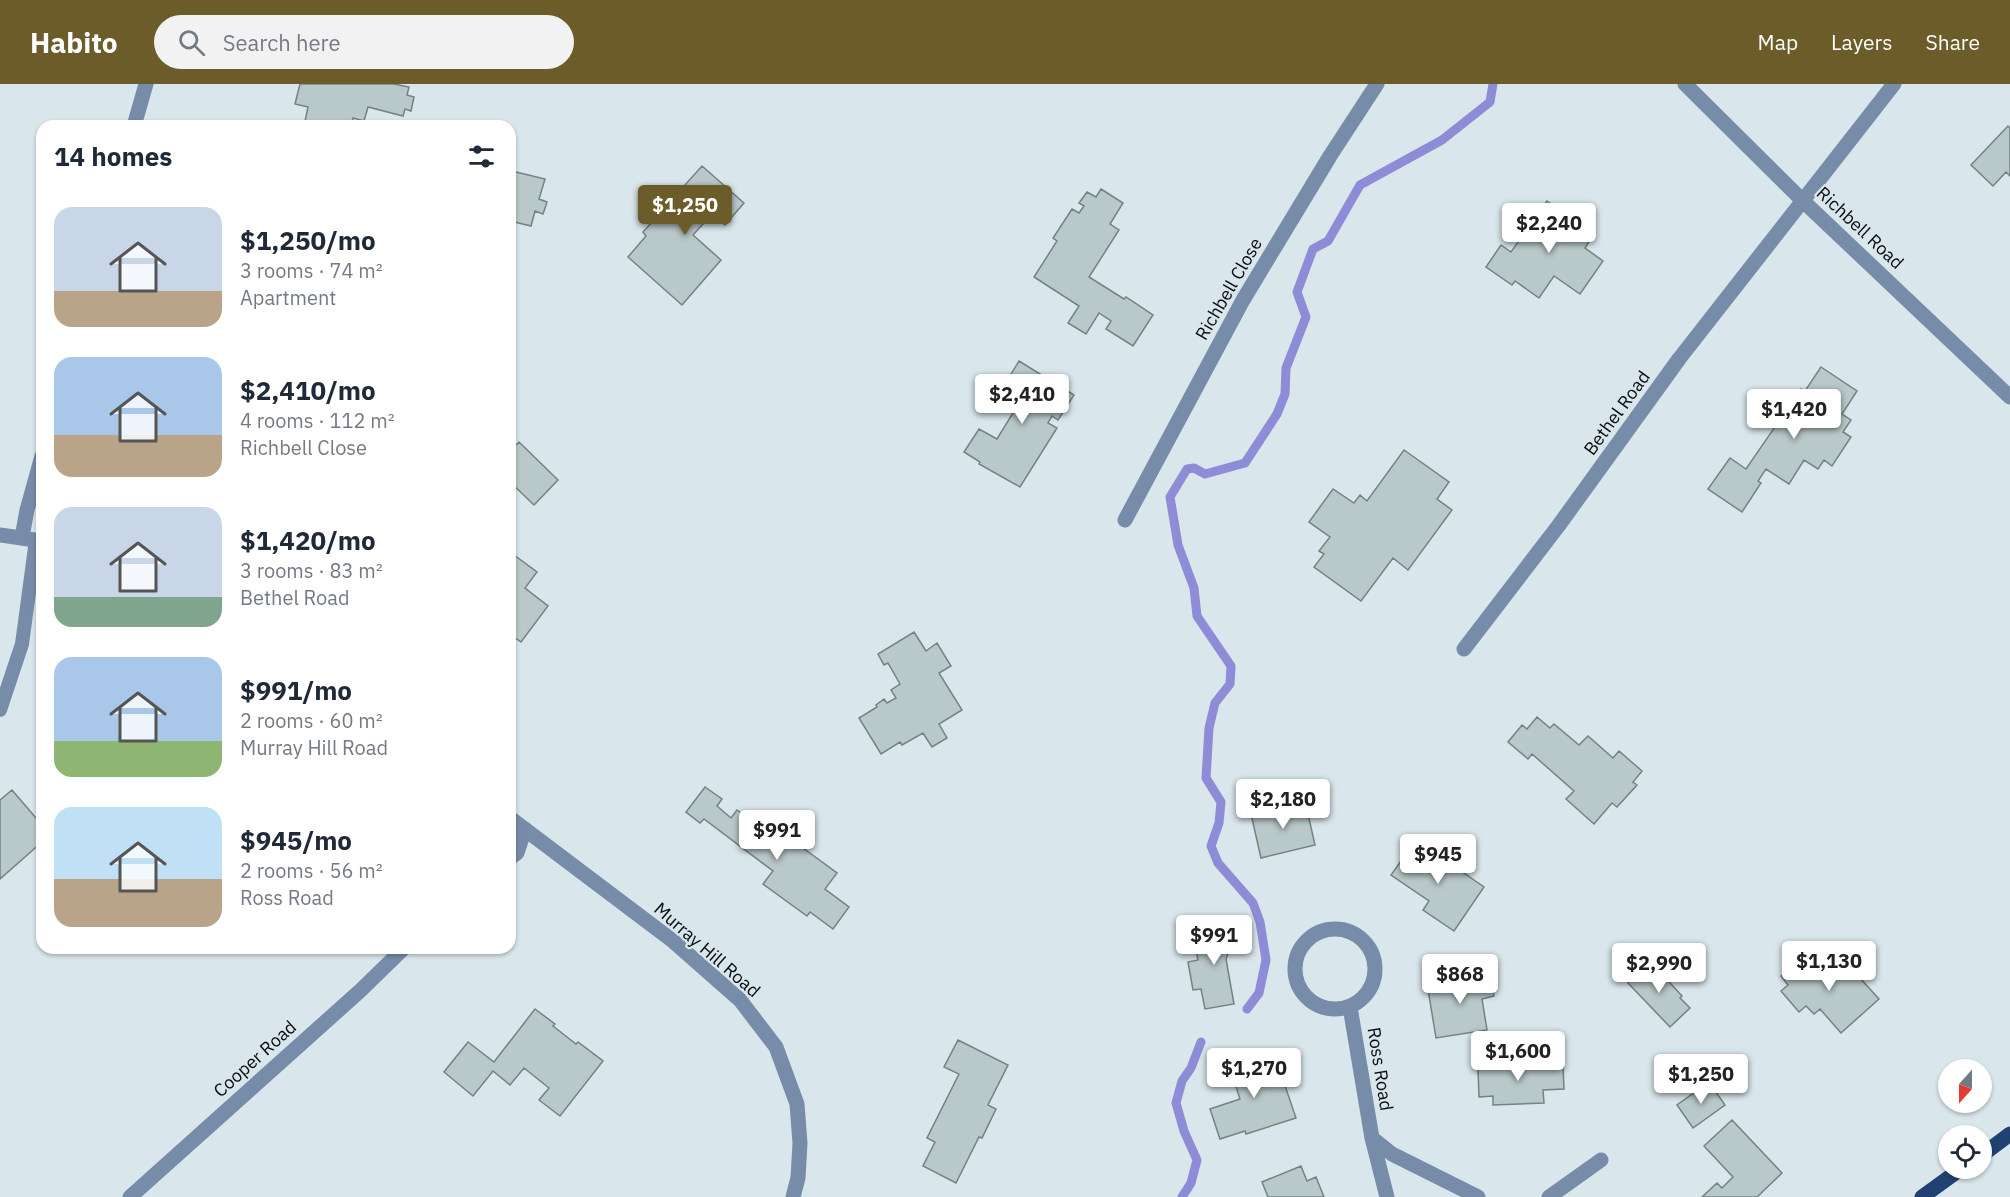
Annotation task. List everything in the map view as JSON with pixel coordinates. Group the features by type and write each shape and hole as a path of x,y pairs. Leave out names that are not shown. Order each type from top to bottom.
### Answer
{"main road":[{"path":"1992,1148 2010,1134"},
{"path":"1922,1197 1947,1179"}],"street":[{"path":"137,120 146,84"},
{"name":"Richbell Close","path":"1125,520 1243,300 1330,156 1377,84"},
{"name":"Richbell Road","path":"1685,84 1803,201 2010,397"},
{"name":"Bethel Road","path":"1464,649 1559,525 1679,359 1894,84"},
{"path":"0,535 33,539 27,510 36,478"},
{"name":"Murray Hill Road","path":"516,822 681,948 740,1000 776,1047 797,1104 800,1143 798,1178 793,1197"},
{"path":"516,854 525,829"},
{"name":"Ross Road","path":"1344,930 1358,936 1373,954 1376,974 1371,988 1362,1000 1350,1007 1329,1010 1315,1004 1304,995 1295,977 1298,953 1310,938 1322,931 1344,930"},
{"name":"Cooper Road","path":"130,1197 361,990 398,954"},
{"name":"Ross Road","path":"1350,1007 1372,1138 1387,1197"},
{"name":"Ross Road","path":"1372,1138 1392,1154 1478,1197"},
{"path":"1549,1197 1601,1160"}],"lane":[{"path":"0,710 22,645 33,539"}],"building":[{"path":"300,84 394,84 409,87 407,95 414,97 411,111 405,109 403,116 368,107 364,120 353,118 352,120 305,120 308,107 295,104"},
{"path":"2008,126 2010,128 2010,176 2006,172 1993,186 1971,165"},
{"path":"702,166 744,203 725,225 712,214 693,235 721,260 682,305 628,257 646,236 643,232"},
{"path":"516,172 545,179 539,199 547,202 543,214 535,211 531,226 516,222"},
{"path":"1101,189 1123,203 1110,224 1119,230 1089,277 1153,315 1133,346 1106,329 1111,321 1099,313 1086,334 1068,323 1079,306 1034,277 1057,241 1053,238 1072,209 1079,213 1084,206 1079,203 1087,192 1096,197"},
{"path":"1547,201 1594,234 1585,248 1603,261 1580,294 1554,276 1539,298 1515,281 1512,285 1486,267 1501,245 1511,252"},
{"path":"1019,361 1074,395 1058,420 1052,416 1048,423 1057,428 1020,487 979,464 980,462 964,452 979,429 997,439 1016,408 997,397"},
{"path":"1821,367 1857,391 1842,414 1851,420 1843,432 1851,437 1832,466 1824,460 1818,469 1804,460 1789,484 1766,469 1758,481 1761,483 1742,512 1708,489 1730,458 1746,469 1801,389 1805,391"},
{"path":"519,442 558,480 534,505 516,488 516,445"},
{"path":"1404,450 1449,482 1437,499 1452,510 1408,570 1393,558 1361,601 1314,567 1324,554 1319,551 1330,537 1309,522 1333,489 1354,503 1360,495 1367,501"},
{"path":"516,556 537,572 525,588 548,606 521,642 516,638"},
{"path":"914,632 926,651 937,643 951,666 939,673 962,710 939,724 947,738 932,747 923,733 902,745 900,742 881,754 859,718 877,707 876,705 884,699 887,703 896,698 891,690 900,684 888,663 884,665 878,654"},
{"path":"1537,717 1550,728 1554,724 1579,745 1588,736 1613,758 1619,751 1642,771 1633,782 1637,785 1617,807 1612,803 1594,824 1566,799 1574,791 1532,754 1528,759 1508,742 1522,725 1527,729"},
{"path":"705,787 722,799 717,806 731,818 737,810 787,847 792,840 837,873 825,889 849,907 833,929 810,912 807,916 763,884 773,871 704,819 700,823 686,812"},
{"path":"12,790 36,818 36,847 0,879 0,800"},
{"path":"1305,801 1315,845 1261,858 1251,814"},
{"path":"1416,840 1484,887 1454,931 1423,910 1429,901 1391,875"},
{"path":"1210,919 1237,930 1226,959 1234,1004 1205,1009 1201,989 1193,990 1188,962 1198,960 1197,955"},
{"path":"1840,956 1879,999 1841,1033 1820,1009 1814,1014 1806,1006 1799,1012 1781,991 1788,985 1781,976 1797,961 1806,971 1814,964 1822,972"},
{"path":"1651,962 1690,1008 1670,1027 1628,983"},
{"path":"1490,973 1494,996 1482,999 1487,1030 1436,1038 1427,983"},
{"path":"535,1009 576,1044 578,1042 603,1061 560,1116 539,1100 549,1088 524,1068 510,1085 493,1071 473,1096 444,1072 468,1042 494,1062"},
{"path":"958,1040 1008,1065 988,1105 996,1109 956,1183 923,1166 935,1142 927,1138 959,1074 944,1067"},
{"path":"1269,1052 1277,1076 1281,1074 1296,1118 1246,1134 1245,1131 1220,1139 1210,1109 1240,1099 1229,1065"},
{"path":"1516,1056 1516,1068 1563,1066 1564,1089 1543,1090 1544,1103 1493,1105 1493,1096 1479,1097 1478,1069 1495,1069 1495,1058"},
{"path":"1709,1082 1725,1105 1693,1128 1677,1105"},
{"path":"1732,1120 1782,1173 1757,1197 1702,1197 1717,1183 1722,1188 1733,1177 1704,1146"},
{"path":"1301,1166 1307,1181 1316,1177 1324,1197 1268,1197 1262,1182"}],"waterway":[{"path":"1247,1009 1259,993 1266,960 1260,922 1253,903 1218,863 1211,846 1219,823 1221,802 1206,778 1209,728 1215,703 1230,684 1231,666 1197,616 1194,588 1178,545 1170,497 1187,469 1194,468 1205,474 1245,463 1277,414 1285,394 1286,368 1306,317 1297,292 1313,249 1328,241 1360,185 1442,140 1490,102 1493,84"},
{"path":"1182,1197 1191,1183 1197,1160 1184,1131 1176,1103 1182,1081 1191,1068 1201,1042"}]}
